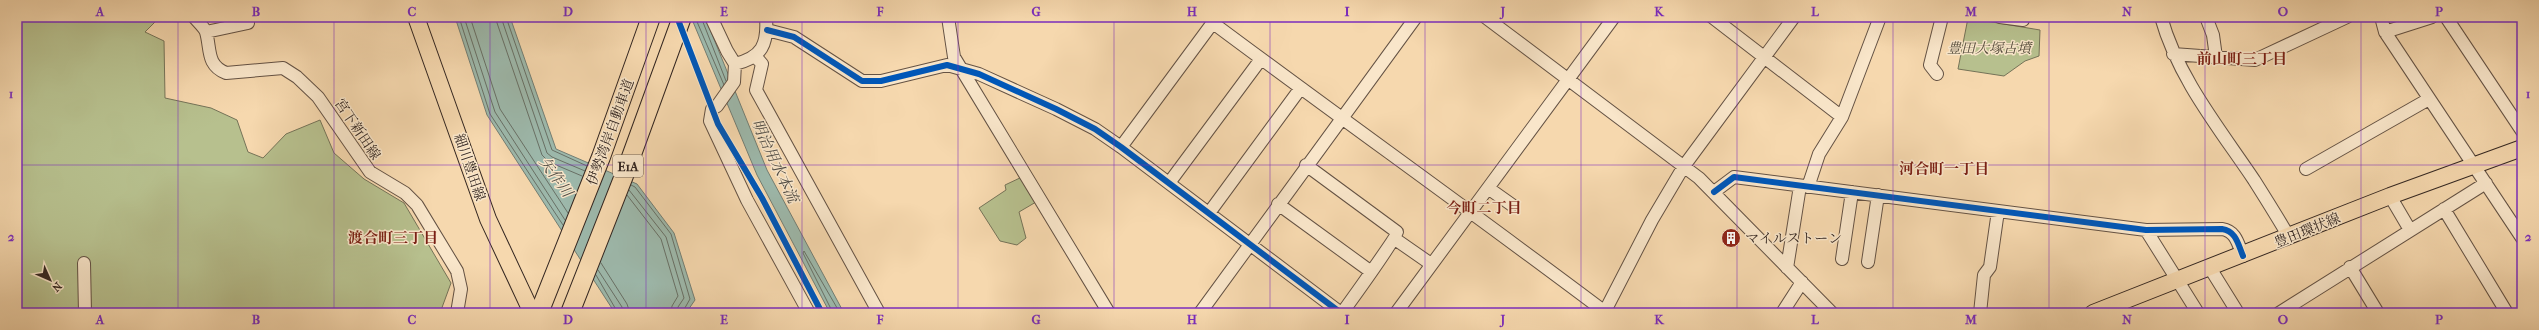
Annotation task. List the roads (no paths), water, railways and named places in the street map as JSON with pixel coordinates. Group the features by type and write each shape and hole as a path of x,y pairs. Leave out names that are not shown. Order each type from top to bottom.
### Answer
{"highway":[{"name":"伊勢湾岸自動車道","path":"539,313 601,158 651,17"},
{"name":"伊勢湾岸自動車道","path":"570,313 630,161 682,17"}],"main road":[{"name":"細川豊田線","path":"416,17 488,219 532,313"},
{"name":"豊田環状線","path":"2093,313 2177,279 2243,256 2390,196 2522,148"}],"street":[{"name":"宮下新田線","path":"194,17 206,32 210,58 220,70 226,73 283,68 297,77 318,97 370,172 412,198 457,271 461,289 457,313"},
{"path":"206,32 248,23 248,17"},
{"path":"711,17 727,51 736,64 734,82 717,106 712,109 710,121 718,144 746,200 809,313"},
{"path":"736,64 756,57 762,48 767,30 766,17"},
{"path":"948,17 954,57 1109,313"},
{"path":"1204,312 1249,244 1416,17"},
{"path":"1485,17 1684,166 1714,192 1832,313"},
{"path":"1396,313 1614,17"},
{"path":"1712,17 1842,117"},
{"path":"1121,147 1215,20 1261,59 1300,89 1471,211 1604,312 1652,220 1684,166 1794,17"},
{"path":"1788,268 1804,186 1819,154 1842,117 1880,17"},
{"path":"1936,74 1930,66 1942,17"},
{"path":"2000,17 2023,20"},
{"path":"2161,17 2173,54 2223,137 2290,237"},
{"path":"2206,17 2213,35 2216,57"},
{"path":"2173,54 2255,60 2346,17"},
{"path":"2381,17 2385,32 2522,238"},
{"path":"2385,32 2432,17"},
{"path":"2446,17 2522,131"},
{"path":"767,30 794,37 862,81 881,81 947,65 979,74 1056,109 1095,129 1121,147 1342,313 1370,271 1395,239 1398,232 1306,165"},
{"path":"756,57 762,64 756,90 880,313"},
{"path":"1169,183 1261,59"},
{"path":"1209,213 1300,89"},
{"path":"2306,169 2429,100"},
{"path":"1714,192 1734,177 2146,230 2229,230 2234,235 2243,256"},
{"path":"2279,313 2486,183"},
{"path":"1488,188 1512,205"},
{"path":"1842,259 1852,192"},
{"path":"1868,262 1878,196"},
{"path":"2390,196 2410,230"},
{"path":"1278,204 1370,271"},
{"path":"2444,209 2507,313"},
{"path":"1980,313 1984,275 1990,267 1998,211"},
{"path":"2146,230 2198,313"},
{"path":"1395,239 1431,264"},
{"path":"84,263 85,313"},
{"path":"2350,267 2378,313"},
{"path":"2210,268 2238,313"},
{"path":"1782,313 1802,282"}],"water":[{"name":"矢作川","path":"455,17 510,17 556,149 637,184 674,233 695,300 686,313 615,313 487,115"},
{"name":"明治用水本流","path":"691,17 705,17 767,170 844,313 830,313 757,175"}],"place":[{"name":"マイルストーン","path":"1731,238"}],"district":[{"name":"前山町三丁目","path":"2242,59"},
{"name":"河合町一丁目","path":"1944,169"},
{"name":"今町二丁目","path":"1484,208"},
{"name":"渡合町三丁目","path":"393,238"}],"park label":[{"name":"豊田大塚古墳","path":"1989,48"}]}
